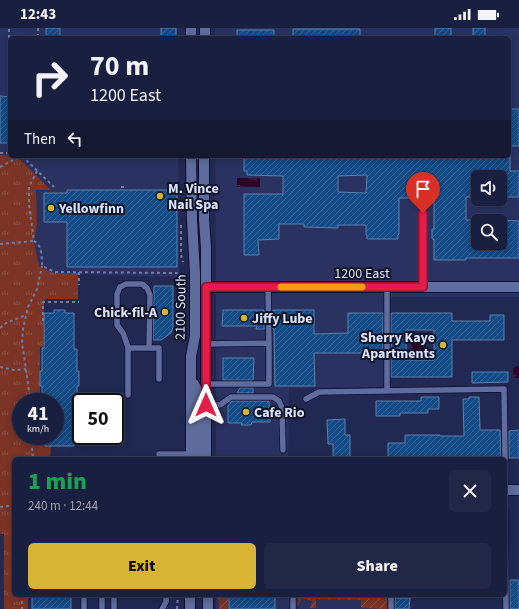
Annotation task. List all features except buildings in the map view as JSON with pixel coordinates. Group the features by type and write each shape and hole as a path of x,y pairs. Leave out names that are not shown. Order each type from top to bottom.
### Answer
{"main road":[{"name":"2100 South","path":"191,158 194,274 194,336 191,356 193,457"},
{"name":"2100 South","path":"204,158 204,220 206,248 206,457"},
{"path":"191,168 196,169 198,173 198,211 204,220"},
{"name":"1200 East","path":"206,287 519,287"},
{"path":"507,490 519,490"},
{"path":"190,597 190,609"},
{"path":"208,597 208,609"}],"lane":[{"path":"423,198 423,287"},
{"path":"128,395 128,348 123,333 117,325 117,294 120,287 126,284 142,284 147,288 150,295 149,348"},
{"path":"206,384 269,384 268,287"},
{"path":"387,287 387,391"},
{"path":"206,344 269,343"},
{"path":"128,348 159,348 159,379"},
{"path":"306,400 319,392 504,389 504,457"},
{"path":"206,405 220,405 231,397 273,397 279,401 282,408 283,450"},
{"path":"159,454 193,457"},
{"path":"84,597 84,609"},
{"path":"102,597 102,609"},
{"path":"114,597 114,609"},
{"path":"162,609 166,602 166,597"},
{"path":"293,597 293,609"},
{"path":"391,597 391,609"},
{"path":"505,597 506,609"}],"path":[{"path":"0,167 18,158"},
{"path":"24,158 54,187"},
{"path":"29,393 22,342 26,314 37,289 42,266 40,248 34,241 29,205 29,188 37,171"},
{"path":"0,244 34,241"},
{"path":"42,266 55,272 176,272 179,274"},
{"path":"79,272 79,285"},
{"path":"43,321 43,302 79,302"},
{"path":"0,328 6,323 26,314"},
{"path":"0,367 14,370 26,369"},
{"path":"32,445 33,457"},
{"path":"0,507 12,505"},
{"path":"22,597 22,609"},
{"path":"177,609 178,597"}],"shaded area":[{"path":"0,28 177,28 177,36 8,36 8,155 0,155"},
{"path":"215,28 519,28 519,297 384,297 383,387 289,388 288,457 216,457 215,158 511,158 511,36 215,36"},
{"path":"18,158 178,158 179,277 54,273 39,266 34,241 37,225 36,190 51,189"},
{"path":"216,597 391,597 391,609 216,609"}],"green space":[{"path":"0,155 8,156 8,158 18,158 51,190 36,190 37,225 34,241 39,266 54,273 78,273 78,299 46,299 44,301 43,347 40,347 40,393 12,393 12,445 51,446 50,457 12,457 12,597 28,597 28,609 4,609 4,534 0,534"},
{"path":"218,597 228,597 228,608 219,609"},
{"path":"299,597 387,597 387,609 362,608 361,600 316,599 316,608 310,608 312,601 302,598 298,605"}],"water":[{"path":"237,178 260,178 260,187 237,187"},
{"path":"418,333 422,343 426,344 426,349 418,355 412,350 412,336"},
{"path":"519,366 519,378 515,378 513,370"}],"slow traffic":[{"path":"281,287 362,287"}],"place":[{"name":"M. Vince Nail Spa","path":"160,196"},
{"name":"Yellowfinn","path":"51,208"},
{"name":"Chick-fil-A","path":"165,312"},
{"name":"Jiffy Lube","path":"244,318"},
{"name":"Sherry Kaye Apartments","path":"443,345"},
{"name":"Cafe Rio","path":"246,412"}],"route":[{"path":"206,405 206,287 423,287 423,213"}]}
